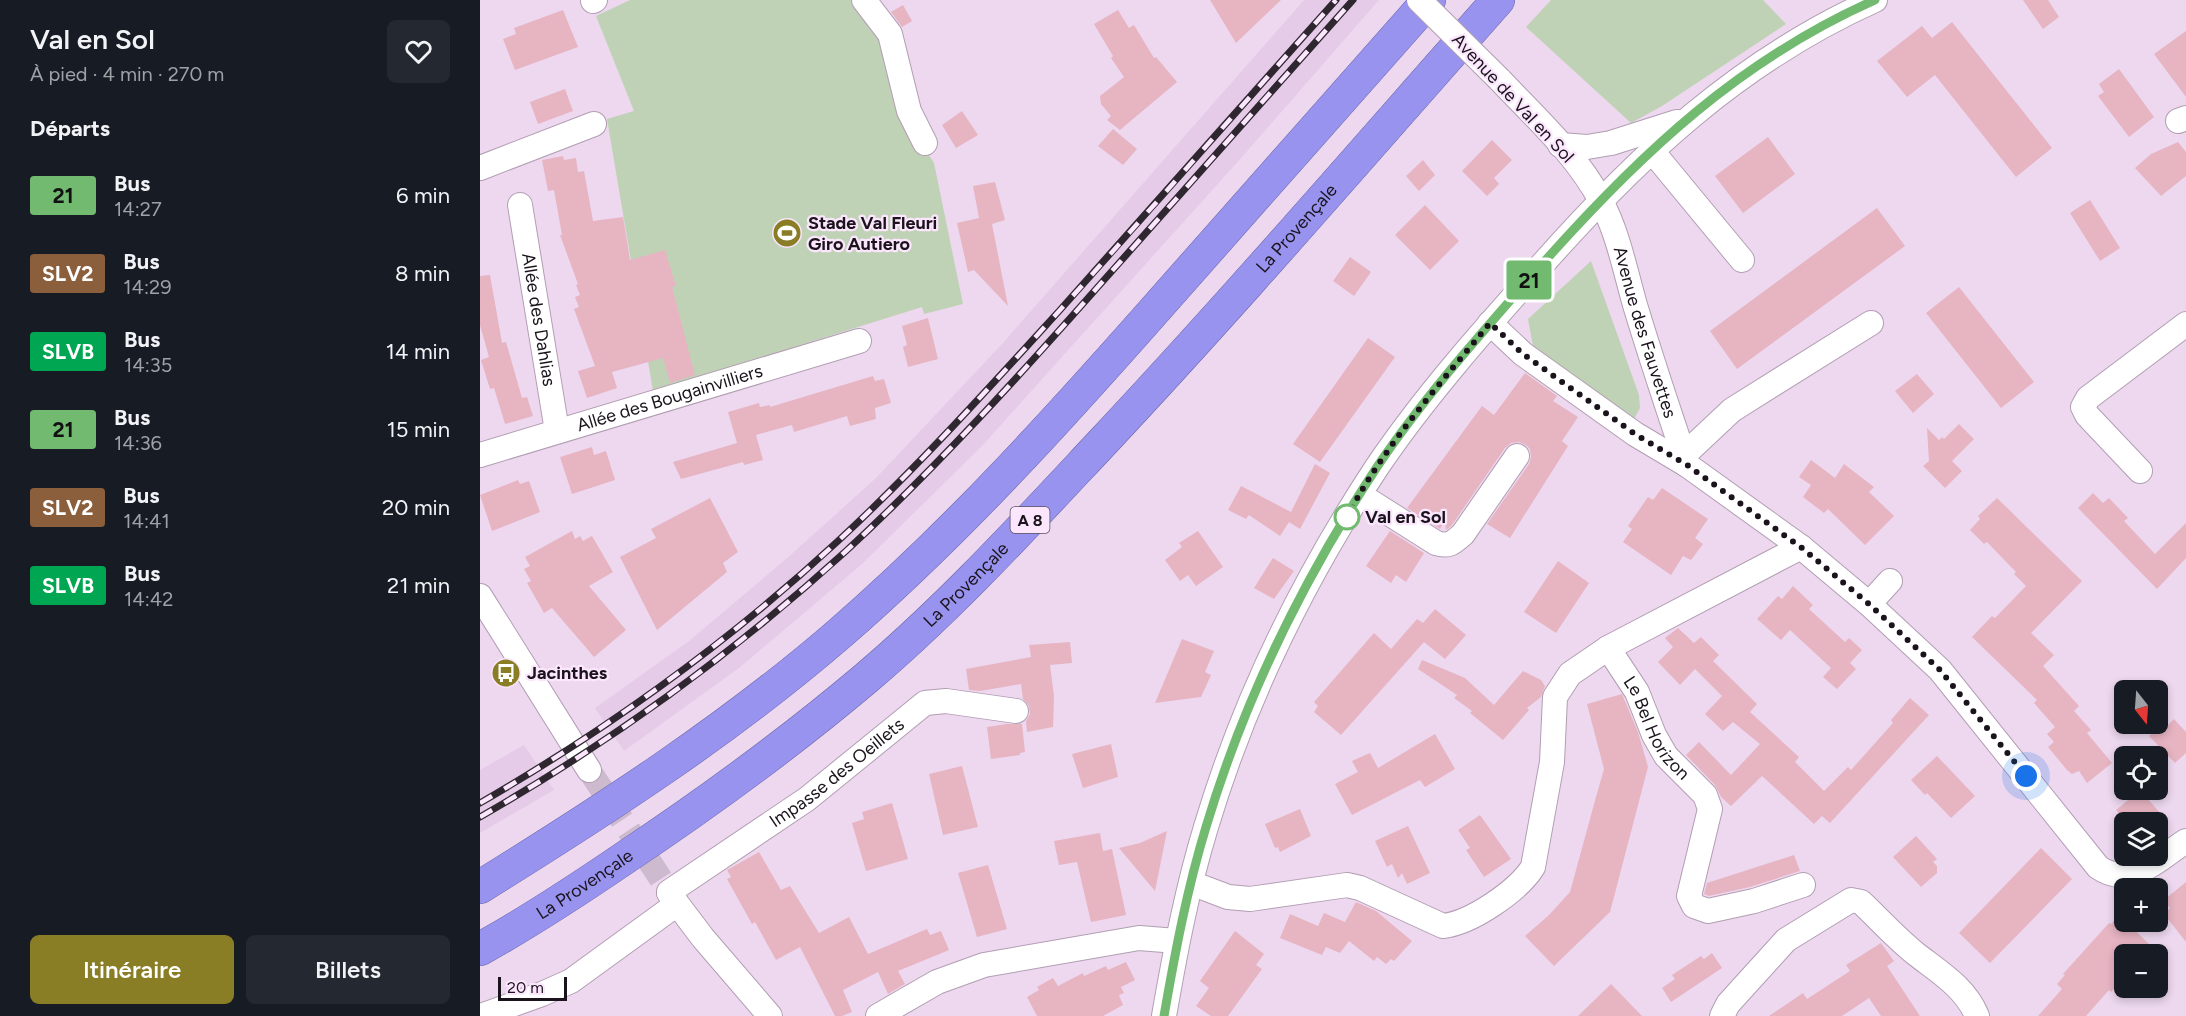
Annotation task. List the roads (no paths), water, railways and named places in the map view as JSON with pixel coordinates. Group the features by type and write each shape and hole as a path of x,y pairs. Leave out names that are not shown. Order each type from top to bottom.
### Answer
{"highway":[{"path":"480,887 560,838 759,699 838,634 916,563 991,488 1094,378 1429,0"},
{"name":"La Provençale","path":"480,949 587,883 676,824 788,742 867,678 942,609 1137,406 1498,0"}],"street":[{"path":"864,0 890,34 909,111 925,143"},
{"name":"Avenue de Val en Sol","path":"1419,0 1499,79 1560,146 1587,179 1601,201"},
{"path":"1164,1016 1177,941 1205,829 1246,713 1318,563 1378,467 1421,407 1490,323 1601,201 1652,151 1685,120 1754,68 1799,38 1875,0"},
{"path":"1560,146 1587,147 1611,143 1685,120"},
{"path":"480,168 594,124"},
{"path":"1652,151 1742,260"},
{"name":"Avenue des Fauvettes","path":"1601,201 1613,229 1685,460"},
{"name":"Allée des Dahlias","path":"520,206 557,431"},
{"name":"Avenue des Fauvettes","path":"1490,323 1523,354 1635,434 1685,460 1802,548 1869,604 1940,670 2098,867 2108,875 2123,877 2139,872 2186,841"},
{"path":"1685,460 1732,410 1871,323"},
{"path":"2140,471 2087,416 2083,407 2088,398 2186,324"},
{"name":"Allée des Bougainvilliers","path":"480,454 859,341"},
{"path":"1360,495 1436,543 1445,546 1453,543 1463,534 1517,456"},
{"path":"1191,883 1228,897 1250,899 1347,885 1360,888 1443,926 1456,925 1486,910 1528,875 1533,867 1552,762 1555,697 1570,674 1608,648 1802,548"},
{"path":"1869,604 1890,581"},
{"path":"480,596 589,770"},
{"name":"Le Bel Horizon","path":"1608,648 1637,692 1654,735 1666,756 1705,795 1710,809 1689,896 1694,906 1708,911 1754,901 1803,885"},
{"name":"Impasse des Oeillets","path":"481,1016 571,981 637,935 669,892 807,799 925,703 946,701 1016,711"},
{"path":"669,892 703,938 770,1016"},
{"path":"1722,1016 1728,1004 1786,940 1851,900 1861,902 1915,953 1941,972 1971,1001 1977,1016"},
{"path":"878,1016 937,982 984,965 1139,938 1177,941"}],"tunnel":[{"path":"589,770 661,879"}],"railway":[{"path":"480,803 575,745 666,682 754,614 838,541 924,457 1006,369 1336,0"},
{"path":"480,817 577,758 670,694 760,625 846,551 946,453 1010,385 1353,0"}],"place":[{"name":"Stade Val Fleuri Giro Autiero","path":"787,233"},
{"name":"Val en Sol","path":"1347,517"},
{"name":"Jacinthes","path":"506,673"}]}
